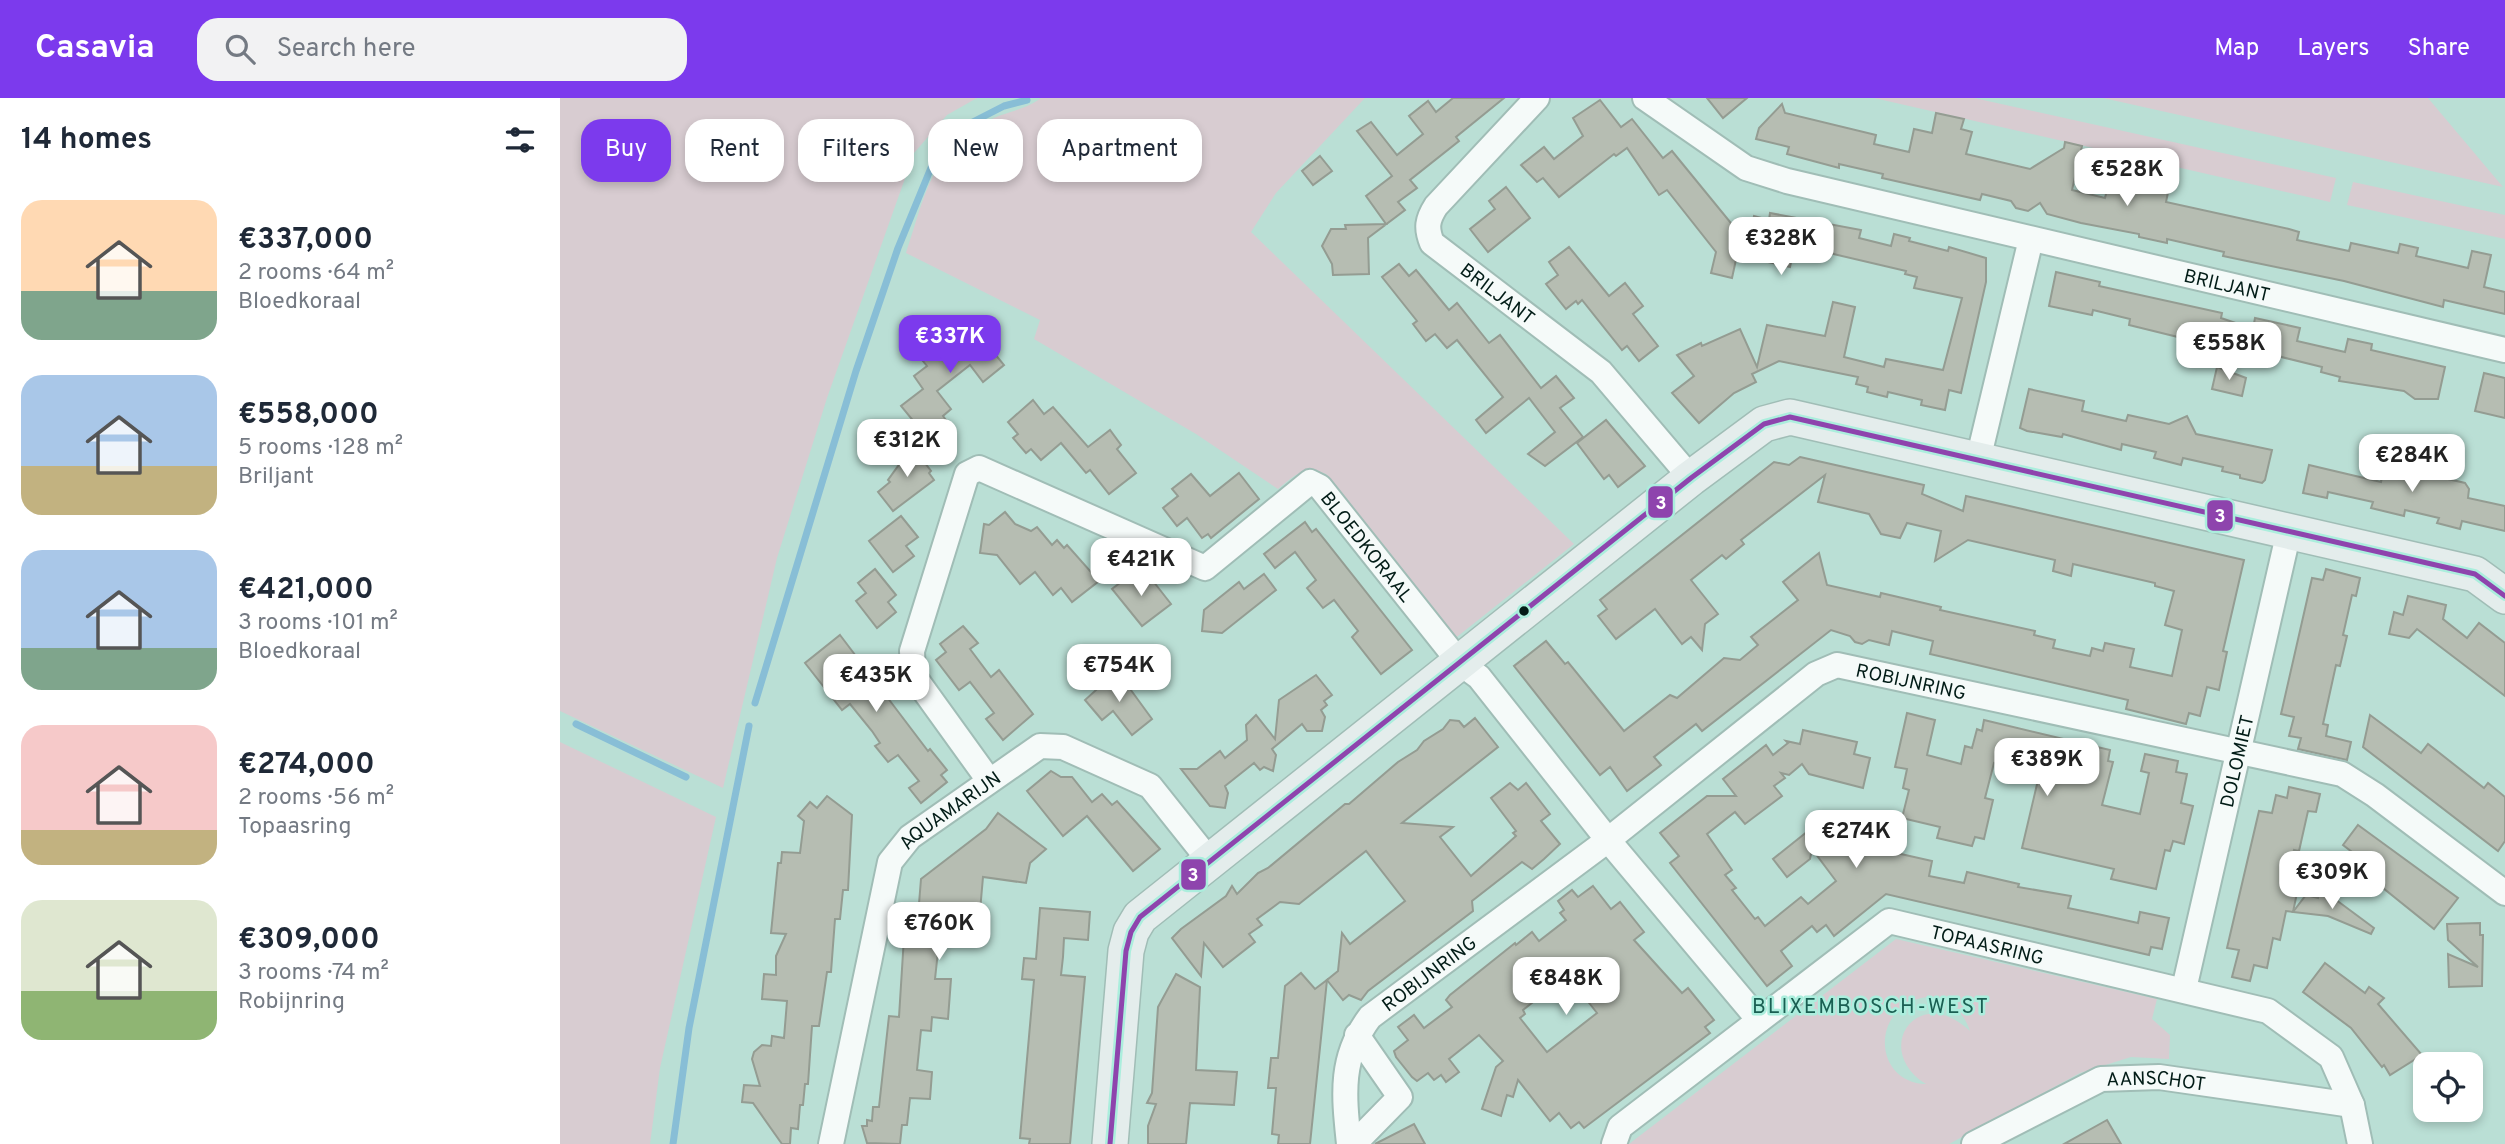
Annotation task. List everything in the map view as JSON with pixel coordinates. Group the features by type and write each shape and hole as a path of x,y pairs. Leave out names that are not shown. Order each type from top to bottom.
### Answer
{"street":[{"name":"BRILJANT","path":"1537,98 1436,206 1428,219 1432,243 1601,372 1691,478"},
{"name":"BRILJANT","path":"1645,98 1745,168 2031,239 2505,350"},
{"path":"1978,460 2031,239"},
{"path":"1110,1144 1126,951 1131,932 1140,917 1691,478 1764,424 1790,417 2475,574 2505,596"},
{"name":"BLOEDKORAAL","path":"988,779 913,675 912,651 967,474 979,468 1205,568 1310,482 1320,487 1460,663"},
{"name":"DOLOMIET","path":"2184,989 2289,531"},
{"path":"1460,663 1479,677 1608,840 1759,1020"},
{"name":"ROBIJNRING","path":"1352,1144 1343,1086 1357,1035 1370,1017 1608,840 1816,674 1837,664 2342,774 2375,795 2505,893"},
{"name":"AQUAMARIJN","path":"831,1144 890,862 910,837 988,779 1040,746 1063,747 1150,786 1209,860"},
{"name":"TOPAASRING","path":"1614,1144 1620,1127 1889,920 2184,989 2268,1012 2331,1057 2352,1105 2360,1144"},
{"name":"ROBIJNRING","path":"1352,1144 1400,1097 1357,1035"},
{"name":"AANSCHOT","path":"1973,1144 2101,1079 2159,1077 2352,1105"}],"shaded area":[{"path":"560,98 977,98 944,119 928,119 928,137 914,153 914,119 798,119 798,182 904,182 827,398 777,558 723,788 560,711"},
{"path":"1041,98 1365,98 1276,193 1251,232 1574,544 1453,640 1326,474 1306,471 1278,489 1196,434 1034,339 1040,320 906,253 930,182 1023,182 1023,119 993,119"},
{"path":"1874,98 1974,98 2336,178 2330,202"},
{"path":"2103,98 2428,98 2503,187"},
{"path":"2353,182 2505,215 2505,239 2347,205"},
{"path":"560,742 716,817 660,1068 650,1144 560,1144"},
{"path":"1896,939 2157,999 2152,1019 2170,1035 2169,1059 2131,1057 2080,1073 1949,1144 1629,1144","holes":["1927,997 1954,1007 1970,1031 1951,1018 1933,1014 1918,1017 1908,1026 1902,1039 1902,1054 1910,1070 1926,1084 1908,1080 1895,1071 1887,1057 1885,1042 1895,1013 1909,1003"]}],"building":[{"path":"1453,98 1504,98 1456,137 1459,141 1410,180 1417,188 1398,202 1405,210 1368,238 1369,274 1333,275 1332,264 1322,246 1331,229 1346,229 1345,225 1386,224 1366,196 1392,176 1357,131 1371,122 1397,155 1423,134 1409,116 1428,101 1436,112"},
{"path":"1707,98 1747,98 1723,118"},
{"path":"1600,100 1621,127 1632,119 1663,158 1672,151 1748,244 1754,216 1769,220 1770,213 1861,230 1859,238 1891,246 1894,234 1910,238 1909,241 1948,251 1949,247 1986,258 1986,282 1961,393 1949,390 1945,410 1921,405 1922,400 1888,392 1887,397 1867,392 1868,387 1856,384 1858,377 1779,361 1752,374 1756,382 1734,393 1699,423 1672,393 1694,376 1677,355 1701,343 1702,346 1740,329 1757,367 1767,325 1825,336 1833,302 1855,307 1844,357 1884,367 1886,359 1943,370 1962,298 1914,288 1917,277 1905,274 1906,271 1795,245 1790,267 1737,255 1732,278 1711,273 1716,252 1667,190 1659,195 1627,148 1616,156 1614,154 1559,197 1543,178 1537,182 1521,165 1544,147 1554,159 1583,136 1573,118"},
{"path":"1782,104 1785,113 1876,135 1874,144 1909,152 1914,129 1932,133 1936,113 1964,119 1961,129 1972,132 1966,154 2030,169 2064,148 2065,142 2082,146 2072,190 2105,198 2118,158 2161,168 2158,180 2170,183 2166,202 2289,229 2299,232 2297,240 2349,251 2351,243 2398,253 2400,244 2418,248 2416,256 2468,268 2472,251 2491,255 2484,287 2505,292 2505,314 2444,300 2443,307 2344,281 2223,256 2224,252 2167,239 2167,243 2139,237 2139,234 2047,214 2040,203 2028,211 2016,208 2011,201 1982,194 1980,200 1882,178 1883,174 1839,164 1839,168 1787,154 1789,147 1756,139 1759,128"},
{"path":"1320,156 1332,171 1313,185 1302,171"},
{"path":"1506,187 1530,218 1488,252 1470,229 1495,209 1489,201"},
{"path":"1569,247 1609,296 1625,283 1643,306 1633,314 1658,346 1639,361 1627,346 1622,350 1582,300 1566,309 1546,284 1558,275 1549,262"},
{"path":"1399,264 1409,276 1416,270 1449,310 1457,303 1489,343 1500,335 1541,388 1556,376 1574,398 1560,408 1583,437 1545,466 1528,454 1555,432 1529,398 1486,433 1476,420 1503,397 1457,340 1447,348 1435,334 1426,341 1413,324 1417,321 1382,277"},
{"path":"2056,272 2100,282 2099,286 2222,313 2221,318 2253,329 2255,318 2300,328 2297,341 2345,352 2348,339 2372,344 2371,350 2445,367 2438,399 2415,399 2404,391 2339,381 2340,377 2321,372 2322,367 2184,333 2182,338 2129,325 2130,319 2093,310 2092,315 2049,306"},
{"path":"968,321 980,335 986,330 997,343 990,348 1004,365 983,382 970,365 937,391 951,409 943,416 949,424 929,440 901,406 923,389 914,376 927,366 923,361"},
{"path":"2217,367 2246,378 2242,396 2212,389"},
{"path":"2484,373 2505,378 2505,418 2475,411"},
{"path":"2029,389 2084,401 2082,411 2126,421 2128,415 2169,424 2187,416 2196,434 2272,450 2265,480 2262,483 2240,478 2240,475 2222,471 2223,467 2183,458 2181,465 2154,458 2156,452 2122,444 2121,450 2063,434 2062,437 2027,431 2020,428"},
{"path":"1033,400 1044,414 1053,407 1088,447 1110,430 1121,445 1117,449 1136,473 1109,494 1090,470 1086,473 1061,443 1041,460 1031,449 1026,453 1013,438 1018,434 1008,422"},
{"path":"1606,420 1645,466 1618,487 1609,475 1604,479 1577,443"},
{"path":"906,438 931,471 929,473 934,480 893,511 878,492 890,482 888,480 903,459"},
{"path":"2422,452 2458,459 2431,475 2465,483 2469,489 2468,498 2505,506 2505,531 2462,521 2460,529 2437,523 2439,518 2405,510 2404,516 2371,508 2373,502 2328,492 2327,498 2303,493 2309,465 2381,482 2383,472 2416,480"},
{"path":"1800,457 1924,485 1922,494 1963,511 1966,496 2244,560 2223,651 2227,652 2219,690 2207,687 2200,716 2189,713 2186,724 2126,709 2128,700 1930,654 1933,641 1892,631 1889,645 1869,640 1862,644 1855,642 1850,636 1831,630 1702,731 1696,724 1654,757 1661,765 1627,791 1610,767 1600,775 1514,666 1546,641 1565,664 1568,662 1624,731 1670,695 1677,698 1724,658 1740,660 1758,645 1751,637 1798,600 1783,582 1819,553 1827,585 1880,597 1881,593 1941,607 1940,610 2035,631 2034,635 2055,640 2053,648 2090,656 2092,648 2103,651 2105,643 2134,649 2130,667 2172,676 2182,630 2165,625 2174,591 2155,586 2155,583 2073,564 2071,576 2053,571 2055,560 1968,540 1935,561 1941,531 1907,523 1900,538 1881,534 1869,514 1818,502 1825,475 1741,540 1744,544 1726,559 1722,555 1691,580 1718,614 1705,624 1702,650 1691,637 1682,644 1655,609 1616,639 1598,616 1607,609 1600,600 1774,462 1789,465"},
{"path":"1239,473 1259,499 1211,538 1208,534 1202,538 1187,518 1177,526 1163,508 1178,496 1172,489 1191,474 1210,496"},
{"path":"1005,512 1015,524 1031,531 1037,527 1052,545 1057,540 1064,548 1067,545 1099,581 1072,602 1061,588 1053,595 1035,572 1020,584 997,555 980,553 984,524 989,525"},
{"path":"901,516 918,537 906,546 914,556 893,572 869,541"},
{"path":"1305,522 1312,532 1316,529 1412,650 1381,674 1352,637 1358,631 1334,600 1323,608 1307,588 1316,580 1295,552 1275,568 1264,554"},
{"path":"875,569 896,595 888,602 896,612 877,628 856,601 866,593 858,583"},
{"path":"2326,569 2360,578 2356,596 2352,595 2343,635 2347,636 2340,666 2336,665 2323,724 2328,725 2326,736 2351,742 2347,760 2298,749 2301,738 2289,736 2294,717 2281,714 2312,578 2323,580"},
{"path":"1134,572 1146,586 1153,581 1171,604 1142,626 1112,589"},
{"path":"1264,574 1276,590 1222,633 1202,631 1204,610 1239,582 1244,589"},
{"path":"2408,596 2446,605 2443,619 2467,638 2479,623 2505,643 2505,696 2417,629 2409,638 2389,634 2394,612 2403,615"},
{"path":"963,626 978,643 970,649 991,677 999,670 1033,714 1003,740 986,719 994,713 970,682 959,690 936,660 946,652 940,644"},
{"path":"840,635 928,751 930,749 947,770 941,775 947,782 921,803 909,788 919,781 898,755 888,762 875,746 880,743 850,704 842,710 805,663"},
{"path":"1117,671 1152,719 1132,735 1113,711 1102,720 1085,700"},
{"path":"1316,675 1332,695 1324,701 1327,705 1321,710 1325,717 1322,731 1307,731 1302,724 1272,749 1276,755 1273,771 1264,767 1260,770 1254,763 1225,786 1228,793 1225,808 1210,806 1181,769 1197,769 1220,751 1225,758 1247,740 1246,725 1256,715 1275,739 1279,700"},
{"path":"1907,713 1935,720 1927,755 1961,764 1965,746 1972,748 1977,729 1982,731 1984,720 2110,750 2108,761 2113,762 2102,805 2140,814 2149,773 2141,771 2145,754 2178,761 2176,772 2187,774 2181,803 2193,806 2184,844 2173,841 2170,851 2165,850 2156,889 2111,879 2114,869 2022,848 2038,780 2026,777 2027,771 1994,763 1985,798 1993,800 1984,839 1975,837 1972,846 1937,838 1940,827 1902,818 1909,790 1903,788 1907,769 1895,767"},
{"path":"2370,715 2421,753 2428,744 2484,788 2488,783 2505,797 2505,841 2498,851 2363,747"},
{"path":"1475,718 1498,747 1402,823 1453,827 1440,837 1471,876 1516,836 1513,833 1516,831 1491,798 1510,783 1518,790 1526,783 1550,814 1541,821 1560,844 1532,869 1522,862 1472,901 1473,911 1368,991 1361,1000 1349,995 1343,1000 1327,980 1338,971 1342,933 1350,944 1405,901 1366,851 1299,904 1280,902 1257,919 1262,925 1249,934 1255,942 1223,967 1204,943 1201,976 1172,938 1181,929 1226,896 1232,886 1237,894 1258,873 1268,868 1398,762 1417,750 1450,720 1459,721 1464,727"},
{"path":"1803,730 1857,742 1854,754 1870,758 1863,788 1809,774 1802,764 1789,775 1781,773 1785,778 1774,786 1782,796 1745,824 1735,812 1707,834 1732,870 1725,875 1736,888 1732,890 1755,919 1758,917 1765,926 1801,897 1808,904 1836,881 1812,849 1810,859 1787,877 1773,859 1818,823 1813,846 1848,819 1870,847 1932,861 1929,876 1964,883 1967,872 2019,884 2018,887 2071,896 2068,908 2138,923 2140,912 2169,918 2162,949 2151,947 2149,955 1886,894 1834,936 1826,925 1817,932 1812,926 1781,951 1792,966 1767,986 1670,863 1679,856 1660,833 1707,796 1736,796 1723,779 1766,745 1773,755 1788,743 1786,741 1800,744"},
{"path":"1051,771 1061,777 1072,777 1092,802 1102,794 1112,805 1117,801 1160,849 1133,871 1087,816 1063,836 1027,791"},
{"path":"2289,787 2320,794 2316,812 2308,811 2299,851 2294,850 2284,890 2297,893 2293,912 2286,911 2280,940 2273,938 2267,968 2254,965 2250,981 2232,977 2239,950 2227,948 2259,811 2272,813 2276,795 2287,798"},
{"path":"827,796 852,815 848,890 843,890 840,919 835,919 831,972 827,972 819,1026 812,1026 808,1084 805,1084 803,1105 800,1105 798,1129 791,1128 790,1144 782,1144 753,1103 742,1102 744,1085 760,1086 752,1059 754,1052 762,1045 771,1046 772,1036 784,1038 787,1001 762,999 764,974 776,975 776,956 786,934 771,933 778,863 781,863 782,852 800,853 804,821 798,816 810,802 817,808"},
{"path":"998,813 1046,849 1030,863 1026,883 983,877 980,911 966,910 964,929 951,929 950,943 939,942 935,979 951,979 948,1019 932,1017 931,1031 921,1030 917,1070 932,1072 930,1099 910,1098 907,1125 902,1125 900,1144 867,1143 862,1126 867,1126 867,1120 872,1121 873,1107 879,1107 889,1016 899,1017 904,937 912,926 914,904 919,904 921,879 986,829"},
{"path":"2358,825 2458,898 2434,929 2347,859 2352,852 2343,845"},
{"path":"1593,886 1611,909 1620,902 1644,932 1634,940 1682,993 1688,988 1714,1020 1705,1027 1710,1033 1584,1128 1579,1122 1571,1128 1559,1113 1550,1121 1518,1080 1513,1097 1507,1095 1501,1116 1482,1109 1496,1067 1503,1061 1479,1035 1449,1059 1459,1072 1446,1082 1441,1075 1434,1080 1428,1073 1417,1081 1412,1077 1394,1051 1408,1040 1398,1027 1414,1015 1424,1028 1452,1007 1446,1000 1450,995 1515,943 1516,945 1532,932 1539,941 1566,920 1560,913 1564,910 1558,901 1572,890 1578,897","holes":["1567,975 1597,1013 1547,1052 1520,1018 1525,1014 1523,1010"]},
{"path":"2320,888 2374,928 2371,934 2328,916 2293,912 2306,895 2318,898"},
{"path":"1040,908 1090,912 1088,940 1064,938 1061,975 1085,977 1070,1144 1029,1144 1030,1139 1020,1138 1034,980 1022,979 1024,958 1036,959"},
{"path":"2480,923 2480,935 2483,935 2482,986 2449,987 2448,954 2478,967 2448,940 2447,924"},
{"path":"2325,963 2365,993 2369,987 2384,998 2378,1004 2419,1052 2413,1052 2413,1061 2390,1075 2351,1028 2303,992"},
{"path":"1301,973 1315,989 1327,980 1310,1144 1278,1144 1279,1135 1272,1134 1276,1088 1268,1088 1271,1058 1278,1058 1285,986"},
{"path":"1176,974 1200,987 1196,1070 1237,1072 1234,1105 1190,1103 1186,1144 1148,1144 1148,1126 1156,1104 1147,1103 1152,1093 1158,1007"},
{"path":"2107,1120 2121,1144 2064,1144"},
{"path":"1414,1124 1425,1144 1375,1144"}],"waterway":[{"path":"755,703 856,371 898,248 933,163 963,127 1004,106 1027,100"},
{"path":"576,724 686,777"},
{"path":"673,1144 689,1028 749,726"}],"transit line":[{"name":"3","path":"1110,1144 1126,951 1131,932 1140,917 1691,478 1764,424 1790,417 2475,574 2505,596"}],"district":[{"name":"BLIXEMBOSCH-WEST","path":"1871,1006"}]}
